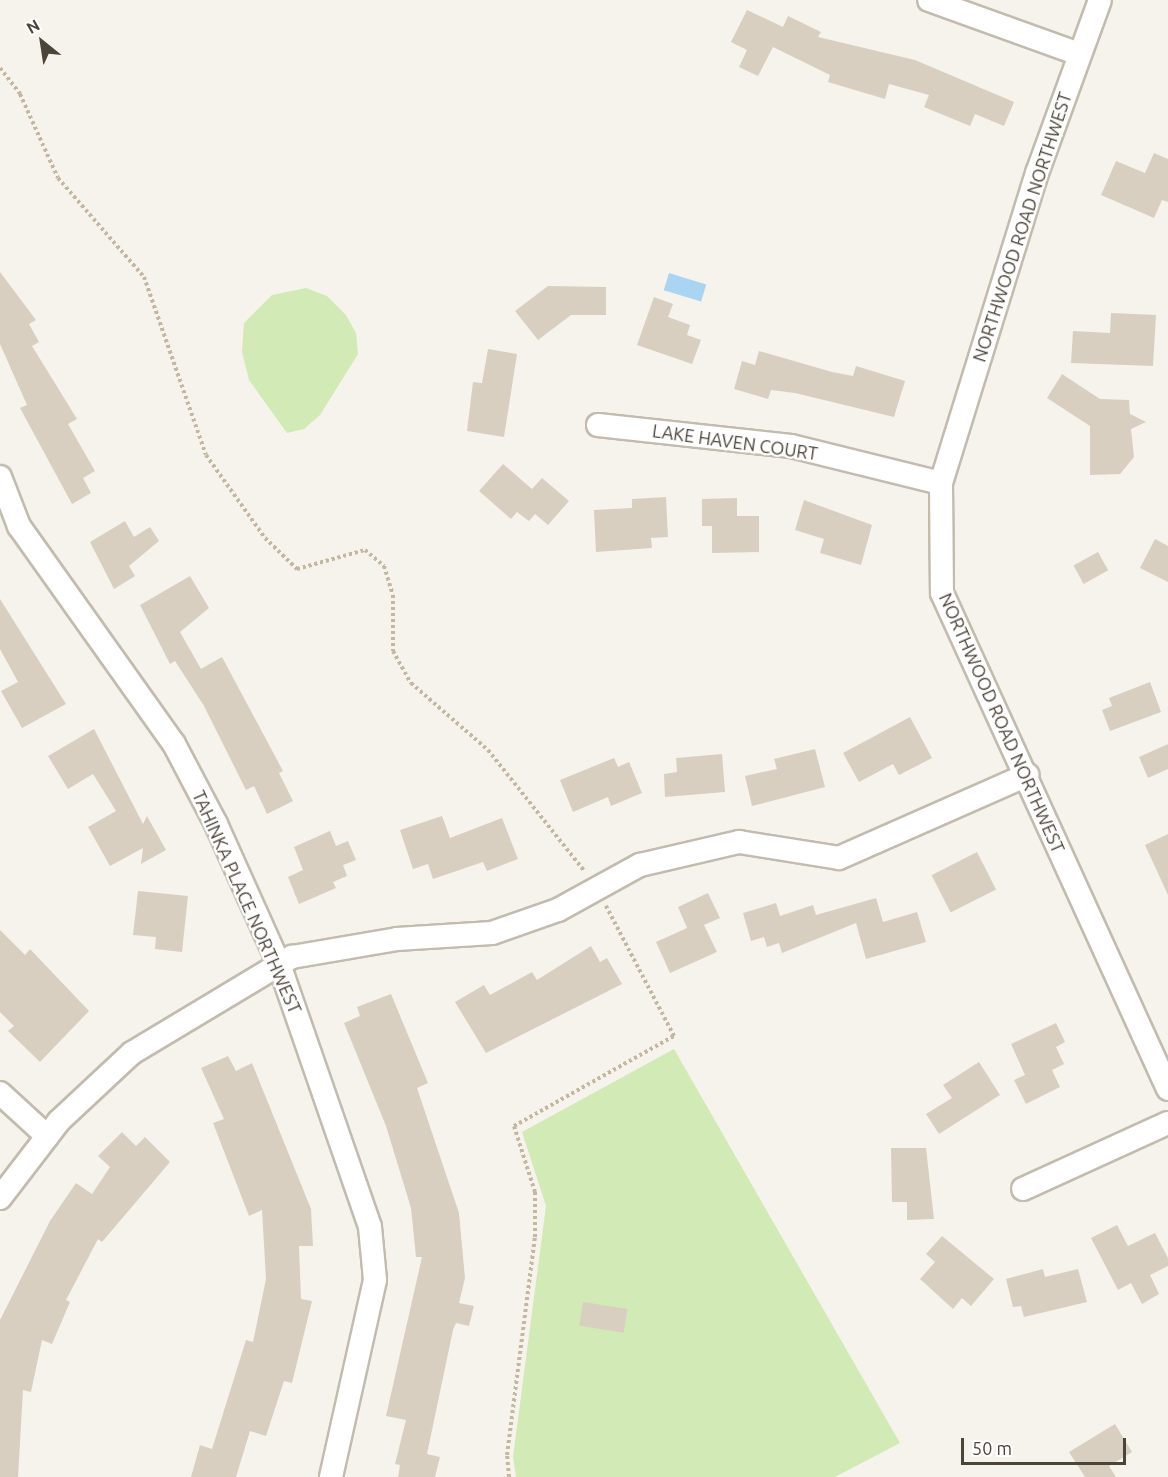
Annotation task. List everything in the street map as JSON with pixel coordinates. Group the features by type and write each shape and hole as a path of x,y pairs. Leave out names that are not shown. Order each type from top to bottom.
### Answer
{"street":[{"path":"929,0 1079,54"},
{"name":"NORTHWOOD ROAD NORTHWEST","path":"1100,0 1079,54 941,483 942,593 1027,775 1168,1089"},
{"name":"LAKE HAVEN COURT","path":"598,425 791,446 941,483"},
{"name":"TAHINKA PLACE NORTHWEST","path":"0,477 19,526 56,583 174,744 279,964 370,1227 375,1280 331,1477"},
{"path":"0,1198 47,1136 132,1053 292,957 397,939 492,933 558,910 640,865 739,842 839,858 1027,775"},
{"path":"0,1093 47,1136"},
{"path":"1023,1189 1168,1123"}],"path":[{"path":"0,68 20,94 58,178 144,277 206,455 265,538 297,569 365,550 384,566 393,595 393,651 411,683 488,750 597,889 674,1036 514,1126 535,1192 535,1237 507,1455 510,1477"}],"green space":[{"path":"306,288 327,296 346,315 356,333 358,354 320,415 304,429 287,433 249,380 242,352 244,323 272,295"},
{"path":"674,1049 900,1443 835,1477 516,1477 513,1457 546,1206 522,1132"}],"water":[{"path":"669,273 706,284 701,302 664,290"}],"building":[{"path":"747,10 783,27 788,16 821,32 818,37 915,60 1014,102 1004,126 975,114 970,126 924,107 929,95 889,84 885,99 828,82 830,75 773,47 758,76 739,67 747,50 731,42"},
{"path":"1154,153 1168,159 1168,202 1162,200 1154,218 1101,195 1116,161 1145,173"},
{"path":"0,272 36,320 29,324 39,342 32,346 77,419 68,424 95,471 83,478 91,493 72,504 20,408 27,405 0,344"},
{"path":"548,286 606,287 606,315 571,315 538,340 515,311"},
{"path":"654,297 673,304 668,317 690,325 687,335 701,340 692,364 637,345"},
{"path":"1111,313 1156,315 1153,366 1071,363 1073,331 1110,333"},
{"path":"488,349 517,354 504,437 467,431 473,382 482,383"},
{"path":"759,351 832,372 853,376 856,366 905,381 894,417 795,393 771,390 768,399 734,389 742,361 755,365"},
{"path":"1062,374 1100,399 1129,400 1130,414 1146,422 1131,429 1134,457 1120,474 1090,475 1090,426 1047,398"},
{"path":"503,464 532,489 542,478 569,501 548,525 535,514 529,521 517,512 511,519 479,491"},
{"path":"666,497 668,537 651,538 652,548 596,552 594,510 632,508 632,499"},
{"path":"737,498 737,516 759,516 759,552 712,553 712,526 702,526 702,499"},
{"path":"804,500 872,525 861,565 820,553 824,539 795,530"},
{"path":"125,521 134,537 150,527 159,541 129,566 135,576 114,589 90,542"},
{"path":"1155,539 1168,546 1168,582 1140,568"},
{"path":"1098,552 1108,570 1084,584 1074,566"},
{"path":"190,576 209,608 180,632 201,669 222,657 283,771 279,773 293,801 267,814 254,786 246,790 204,706 175,661 170,664 140,605"},
{"path":"0,599 66,704 22,728 1,691 18,682 0,649"},
{"path":"1150,682 1161,712 1110,731 1102,710 1112,706 1109,698"},
{"path":"910,717 932,758 899,775 893,764 859,782 843,753"},
{"path":"94,729 143,824 147,816 166,850 141,864 143,848 110,866 88,827 116,811 93,774 68,789 48,756"},
{"path":"1168,744 1168,769 1148,778 1139,757"},
{"path":"815,749 825,787 752,806 745,776 777,769 774,759"},
{"path":"722,754 725,792 665,797 664,774 677,772 676,758"},
{"path":"614,758 618,767 629,762 642,793 611,806 608,797 573,812 560,780"},
{"path":"442,816 450,838 502,818 518,859 487,871 483,862 433,879 428,864 413,869 400,830"},
{"path":"330,831 336,846 348,841 356,860 343,865 347,876 333,882 336,888 299,904 288,877 303,870 294,847"},
{"path":"1168,834 1168,895 1145,845"},
{"path":"977,852 996,889 951,913 932,875"},
{"path":"138,891 188,896 182,952 155,949 156,937 133,935"},
{"path":"708,893 720,918 704,925 717,952 670,973 656,942 687,928 678,907"},
{"path":"876,898 883,922 917,912 926,942 866,959 856,923 782,953 779,943 767,947 764,937 751,941 743,913 776,903 780,916 813,905 816,915"},
{"path":"0,930 25,955 30,949 89,1011 40,1062 8,1031 14,1026 0,1012"},
{"path":"591,946 600,962 607,958 622,984 486,1053 455,1002 484,985 490,995 532,972 537,980"},
{"path":"391,994 428,1083 417,1088 459,1213 465,1278 459,1303 474,1306 469,1326 456,1323 453,1330 427,1454 440,1457 435,1477 398,1477 400,1465 395,1464 406,1420 386,1416 422,1257 416,1257 411,1208 386,1126 344,1023 360,1016 357,1007"},
{"path":"1056,1023 1065,1042 1056,1047 1064,1064 1052,1070 1060,1087 1026,1104 1014,1080 1025,1075 1011,1044"},
{"path":"228,1056 236,1071 252,1063 311,1209 313,1246 299,1246 301,1299 312,1301 292,1383 284,1381 266,1436 250,1431 236,1477 191,1477 200,1445 212,1449 246,1340 253,1342 266,1279 262,1210 249,1216 213,1123 224,1119 201,1068"},
{"path":"979,1062 1000,1095 939,1134 926,1114 952,1098 943,1085"},
{"path":"122,1132 136,1146 145,1137 170,1162 102,1242 98,1239 66,1300 70,1302 52,1344 42,1340 31,1392 23,1390 18,1477 0,1477 0,1320 50,1221 76,1183 92,1194 110,1167 98,1156"},
{"path":"891,1148 926,1148 934,1219 907,1220 907,1202 892,1202"},
{"path":"1117,1225 1128,1246 1155,1233 1168,1258 1168,1266 1150,1275 1159,1294 1142,1304 1131,1283 1118,1290 1091,1238"},
{"path":"942,1236 994,1279 971,1306 962,1298 953,1309 920,1279 935,1262 926,1254"},
{"path":"1043,1269 1045,1277 1078,1269 1087,1302 1024,1317 1021,1306 1013,1307 1006,1279"},
{"path":"583,1302 627,1309 624,1333 579,1326"},
{"path":"1115,1424 1132,1452 1109,1466 1116,1477 1085,1477 1069,1452"}]}
